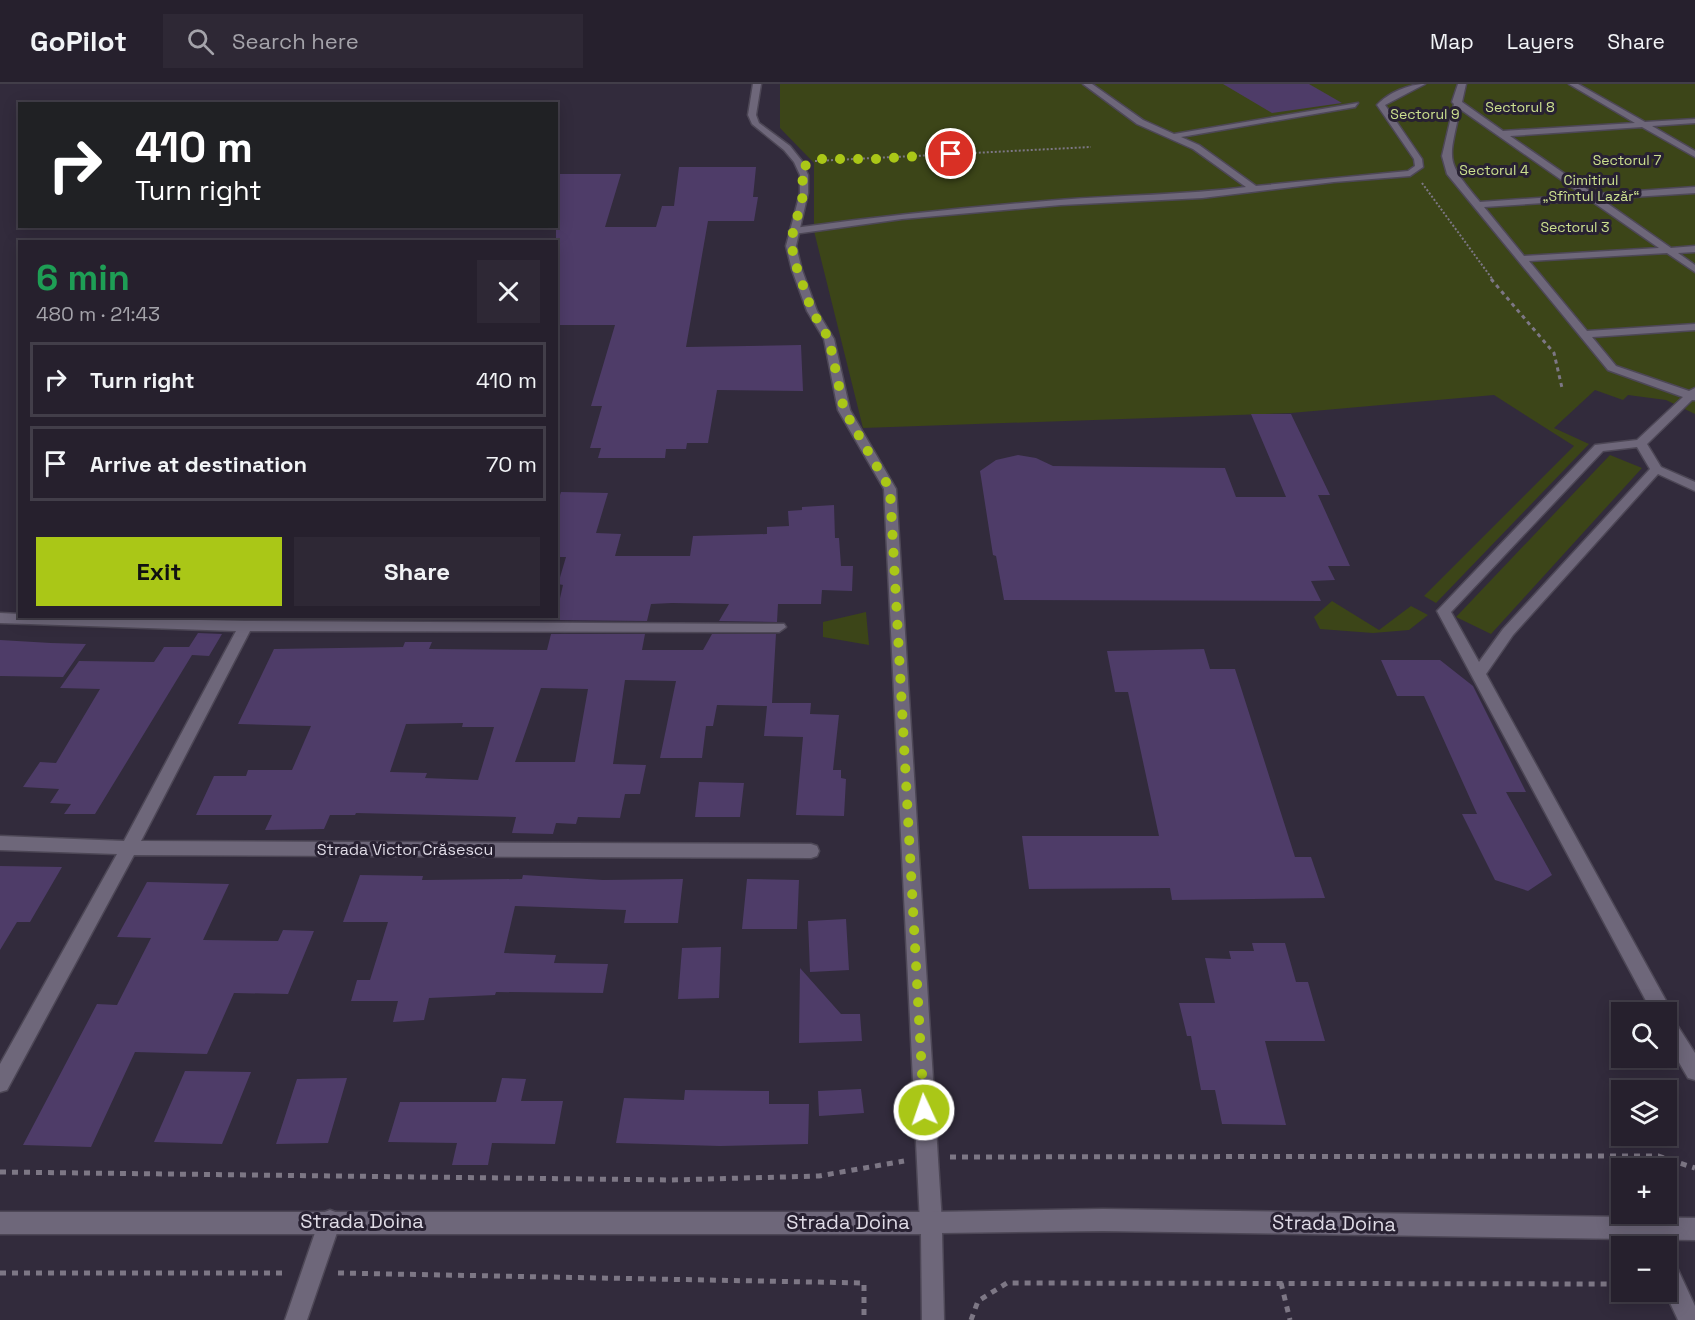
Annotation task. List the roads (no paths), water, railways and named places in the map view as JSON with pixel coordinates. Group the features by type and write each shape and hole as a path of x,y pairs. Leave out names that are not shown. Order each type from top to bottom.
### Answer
{"street":[{"path":"757,84 752,115 756,124 787,148 801,168 804,192 794,231 793,257 812,311 829,339 844,410 890,489 931,1223 933,1320"},
{"path":"1087,84 1140,122 1196,147 1253,188"},
{"path":"794,231 902,216 1041,204 1202,195 1410,173 1419,167 1418,159 1381,105 1388,99 1421,84"},
{"path":"1462,84 1456,102 1445,160 1450,172 1612,368 1693,394 1641,443 1599,448 1443,611 1657,1002"},
{"path":"1573,84 1695,154"},
{"path":"1456,102 1695,269"},
{"path":"1170,136 1355,105"},
{"path":"1501,134 1695,121"},
{"path":"1475,205 1695,190"},
{"path":"1520,259 1695,249"},
{"path":"1584,334 1695,327"},
{"path":"1641,443 1656,468 1695,487"},
{"path":"1478,674 1508,632 1656,468"},
{"path":"0,618 245,626 779,627"},
{"path":"0,1083 129,848 245,626"},
{"name":"Strada Victor Crăsescu","path":"0,843 129,848 811,851"},
{"path":"1677,1040 1695,1071"},
{"name":"Strada Doina","path":"0,1222 931,1223 1115,1220 1611,1237"},
{"path":"297,1320 330,1221"},
{"name":"Strada Doina","path":"1662,1236 1695,1229"},
{"path":"1677,1292 1690,1320"}],"park label":[{"name":"Sectorul 8","path":"1520,107"},
{"name":"Sectorul 9","path":"1425,114"},
{"name":"Sectorul 7","path":"1627,160"},
{"name":"Sectorul 4","path":"1494,170"},
{"name":"Cimitirul „Sfîntul Lazăr“","path":"1591,188"},
{"name":"Sectorul 3","path":"1575,227"}]}
